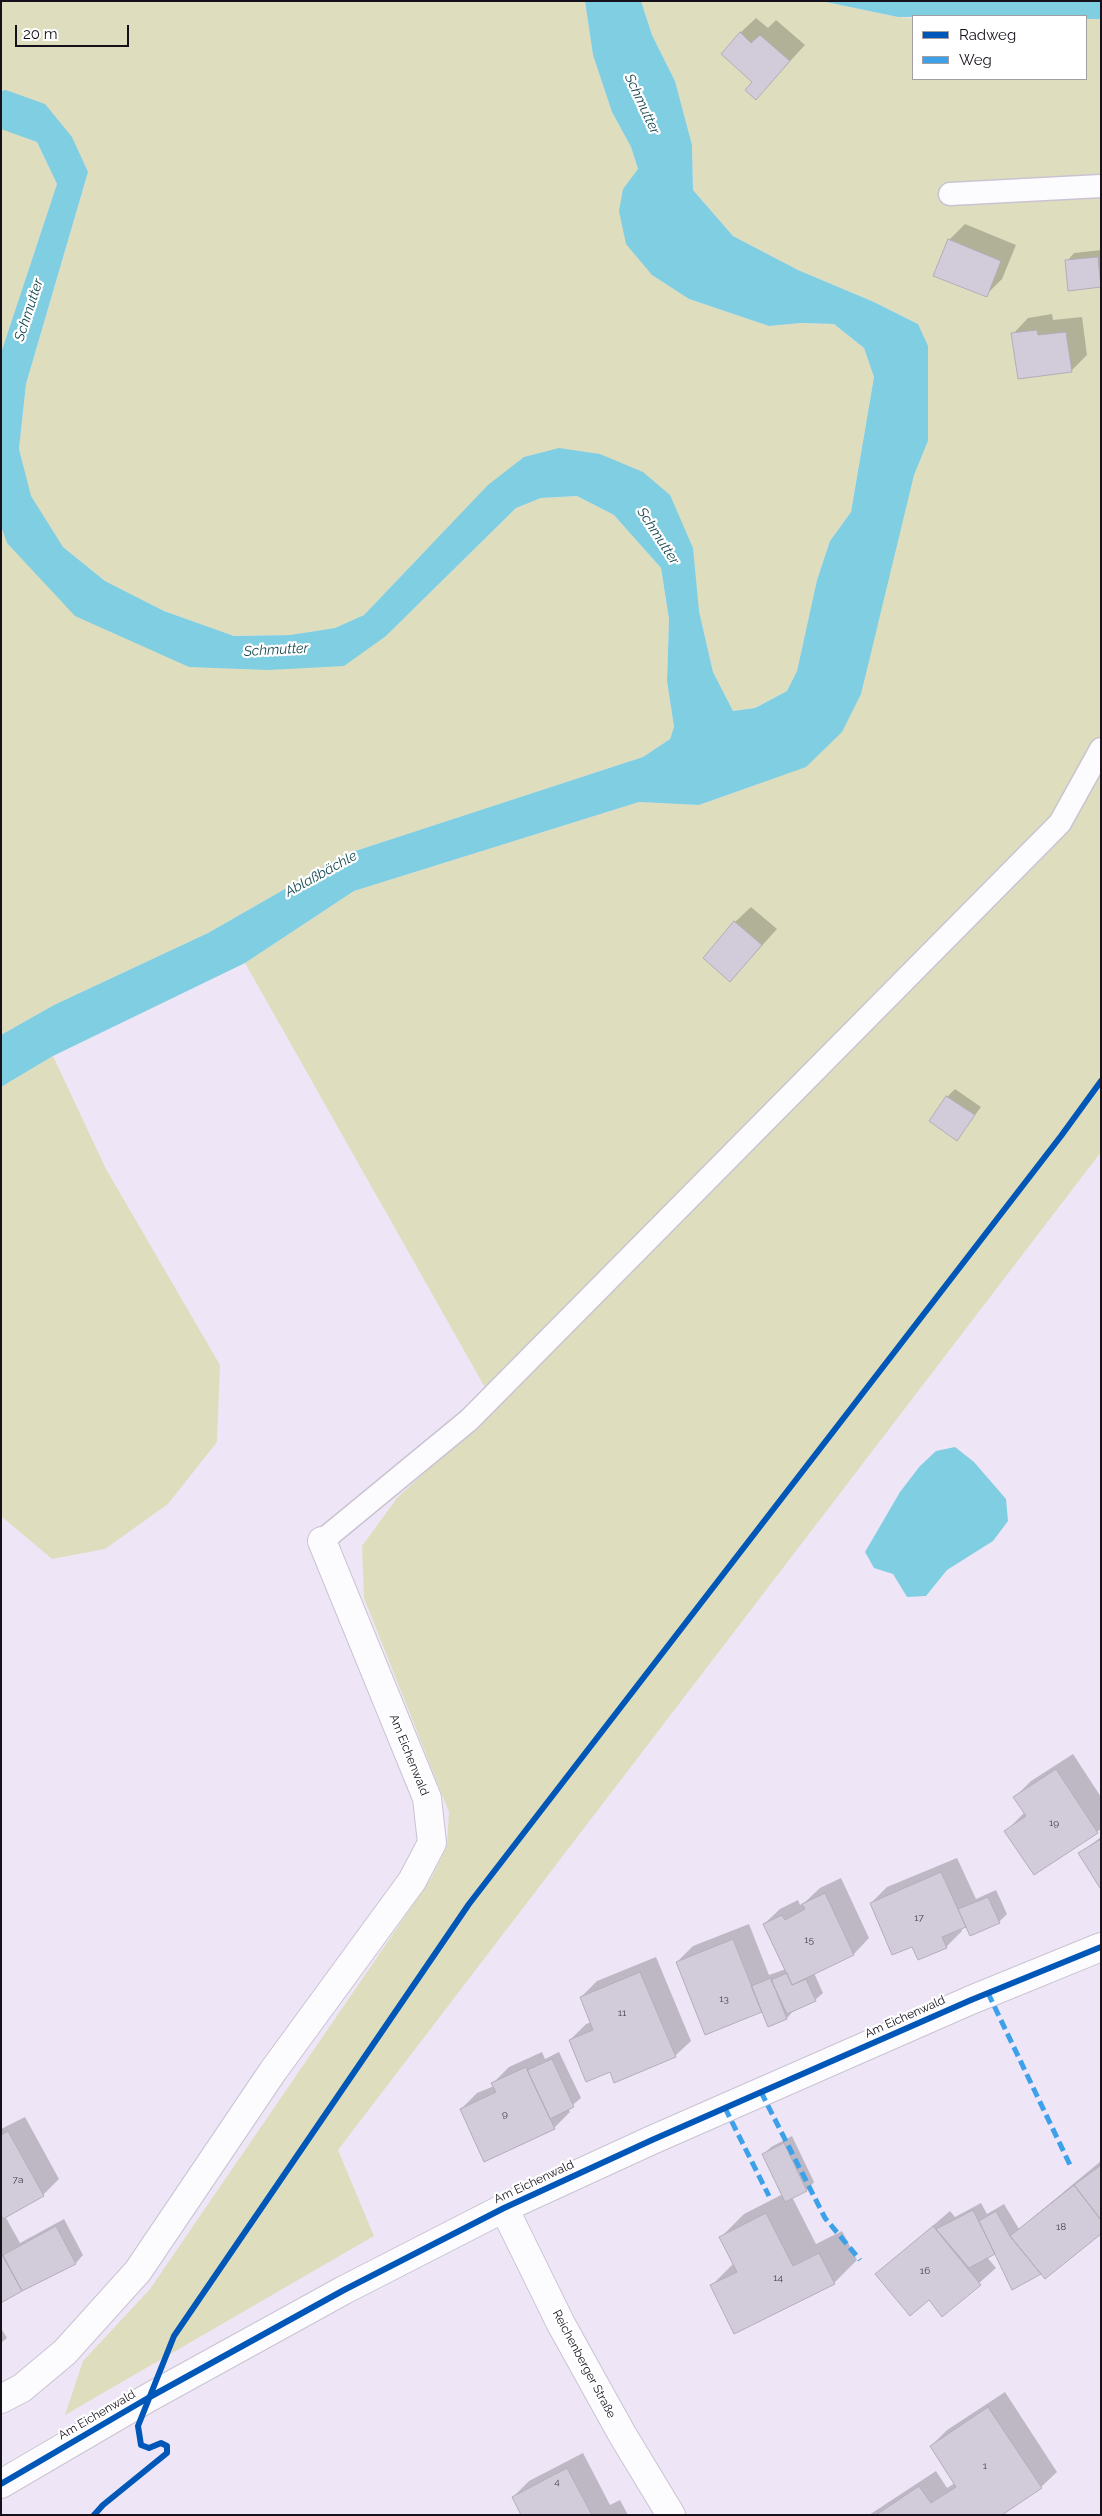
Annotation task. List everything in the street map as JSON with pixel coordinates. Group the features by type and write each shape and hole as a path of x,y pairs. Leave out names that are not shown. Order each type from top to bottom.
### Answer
{"street":[{"name":"Am Eichenwald","path":"1,2399 22,2388 65,2352 138,2271 273,2071 412,1881 432,1843 427,1798 322,1541"},
{"name":"Am Eichenwald","path":"1,2484 148,2398 344,2290 504,2208 626,2152 962,2004 1101,1947"},
{"name":"Reichenberger Straße","path":"504,2208 561,2324 622,2434 670,2515"}],"lane":[{"path":"950,194 1101,186"},
{"path":"322,1541 469,1420 1060,823 1101,749"}],"green space":[{"path":"1,1 585,1 593,55 612,112 631,147 638,170 623,189 652,275 689,299 769,326 801,323 834,324 864,348 874,377 851,512 830,541 817,580 797,671 787,691 754,708 733,711 713,672 699,611 599,454 424,552 364,615 335,628 290,635 234,636 164,611 105,581 63,547 30,496 19,449 26,384 88,172 45,105 6,90 1,91"},
{"path":"641,1 821,1 898,17 912,18 912,80 1087,80 1087,19 1101,19 1101,1152 338,2150 374,2236 65,2415 83,2361 150,2289 432,1877 447,1846 449,1812 364,1598 362,1546 397,1498 496,1407 245,963 354,891 639,802 699,805 758,784 914,475 928,441 918,324 874,302 798,270 733,236 693,190 692,145 675,81 652,35"},
{"path":"4,128 37,142 57,184 1,353 1,129"},
{"path":"577,496 614,515 661,568 669,619 667,681 674,727 670,739 643,757 346,854 208,933 54,1005 1,1035 1,526 7,543 189,667 386,636 516,508 541,498"},
{"path":"53,1056 106,1169 220,1365 217,1442 168,1504 105,1549 52,1559 1,1516 1,1087"}],"water":[{"path":"585,1 641,1 652,35 675,81 692,145 693,190 733,236 798,270 874,302 918,324 928,346 928,441 914,475 861,694 842,732 806,767 699,805 639,802 354,891 245,963 53,1056 1,1087 1,1035 54,1005 208,933 346,854 643,757 670,739 674,727 667,681 669,619 661,568 614,515 577,496 541,498 516,508 386,636 344,666 268,670 189,667 75,616 7,543 1,526 1,353 57,184 37,142 1,129 1,91 6,90 45,104 72,137 88,172 26,384 19,449 31,496 63,547 105,581 164,611 234,636 290,635 335,628 364,615 488,485 524,457 559,448 600,454 643,472 670,495 693,548 699,611 713,672 733,711 755,708 787,691 797,671 817,580 830,541 851,512 874,377 864,348 834,324 801,323 769,326 689,299 652,275 626,244 619,211 623,189 638,169 631,147 612,112 593,55"},
{"path":"821,1 1101,1 1101,19 1087,19 1087,15 912,15 912,17 898,17"},
{"path":"955,1447 974,1462 1006,1499 1008,1521 993,1541 947,1570 926,1596 907,1597 893,1574 874,1568 865,1552 900,1492 920,1466 936,1451"}],"building":[{"path":"740,32 751,43 760,35 790,61 756,100 745,90 752,82 721,54"},
{"path":"948,239 1001,261 987,297 933,276"},
{"path":"1098,257 1101,287 1068,291 1065,260"},
{"path":"1037,330 1038,335 1066,332 1072,372 1018,379 1011,333"},
{"path":"734,921 762,945 730,982 703,958"},
{"path":"946,1096 975,1115 957,1141 929,1121"},
{"path":"1056,1769 1098,1833 1034,1875 1004,1831 1026,1816 1013,1797"},
{"path":"1101,1839 1101,1888 1100,1888 1078,1853"},
{"path":"941,1872 966,1927 942,1937 947,1948 918,1960 912,1947 892,1955 870,1903"},
{"path":"825,1893 854,1955 792,1985 763,1924 782,1915 785,1920 805,1909 802,1904"},
{"path":"988,1897 1000,1923 970,1936 958,1909"},
{"path":"733,1939 762,2012 705,2035 676,1962"},
{"path":"640,1972 676,2057 614,2083 610,2072 586,2082 569,2040 593,2030 580,1997"},
{"path":"787,1973 792,1985 806,1979 816,2001 787,2014 771,1980"},
{"path":"771,1978 787,2019 768,2027 751,1986"},
{"path":"552,2059 574,2107 550,2119 527,2070"},
{"path":"526,2067 555,2129 484,2162 460,2109 496,2092 491,2083"},
{"path":"8,2131 44,2196 3,2219 1,2215 1,2135"},
{"path":"784,2143 807,2191 785,2202 762,2154"},
{"path":"1101,2165 1101,2220 1074,2185"},
{"path":"1074,2185 1101,2220 1101,2234 1045,2279 1010,2236"},
{"path":"973,2210 995,2254 969,2268 936,2229"},
{"path":"996,2211 1010,2236 1041,2274 1012,2290 979,2221"},
{"path":"766,2213 793,2266 819,2253 835,2284 734,2334 710,2285 737,2272 719,2237"},
{"path":"56,2226 76,2264 22,2291 3,2255"},
{"path":"933,2226 981,2285 942,2317 929,2300 910,2316 875,2274"},
{"path":"1,2253 22,2291 1,2303"},
{"path":"988,2407 1042,2488 1002,2515 876,2515 919,2486 931,2503 956,2487 930,2446"},
{"path":"567,2468 592,2515 521,2515 512,2497"}],"marked path":[{"path":"988,1993 1071,2167"},
{"path":"761,2092 825,2218 860,2260"},
{"path":"725,2108 769,2196"}],"cycle path":[{"path":"94,2515 103,2505 167,2453 167,2446 161,2443 149,2448 141,2445 138,2426 174,2336 469,1904 1061,1136 1101,1081"},
{"path":"1,2484 148,2398 344,2290 504,2208 652,2140 971,2000 1101,1947"}],"water label":[{"name":"Schmutter","path":"642,104"},
{"name":"Schmutter","path":"29,310"},
{"name":"Schmutter","path":"658,536"},
{"name":"Schmutter","path":"276,650"},
{"name":"Ablaßbächle","path":"321,874"}]}
